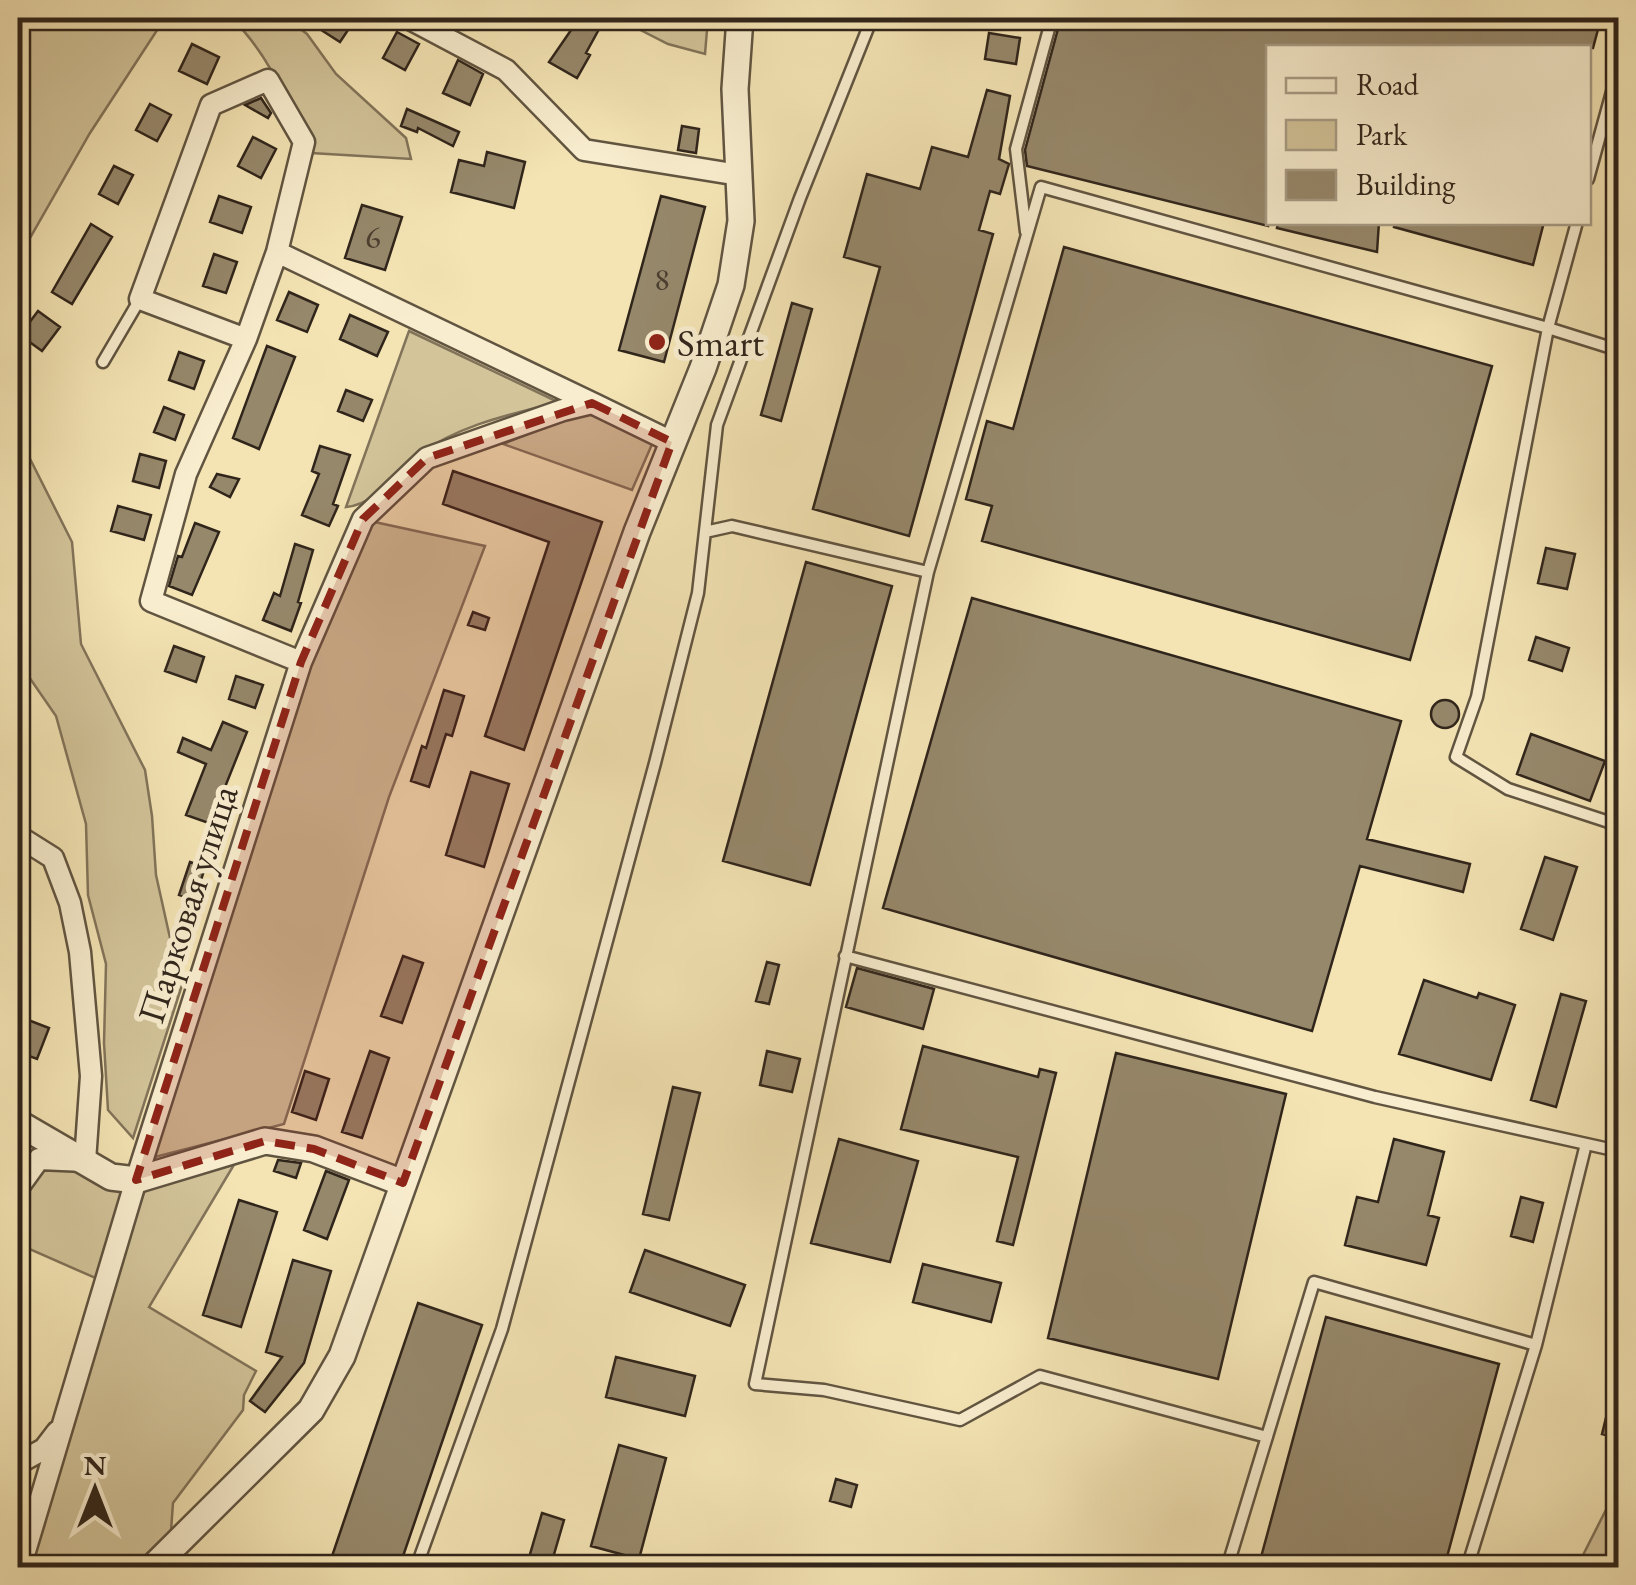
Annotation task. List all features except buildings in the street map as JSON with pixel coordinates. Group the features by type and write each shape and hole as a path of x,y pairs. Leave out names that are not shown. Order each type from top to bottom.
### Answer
{"street":[{"path":"408,18 506,70 584,150 739,174"},
{"path":"152,1568 312,1410 342,1356 637,532 703,368 731,285 741,221 736,90 740,18"},
{"path":"246,339 140,299 211,104 268,80 304,142 277,252 246,339 186,474 151,601 301,662"},
{"path":"277,252 672,442"},
{"name":"Парковая улица","path":"20,1568 136,1180 301,662 362,519 427,458 592,403"},
{"path":"18,836 53,858 80,952 91,1076 84,1160"},
{"path":"18,1123 111,1177 136,1180 265,1141 314,1149 403,1184"},
{"path":"18,1188 39,1159 84,1160"},
{"path":"21,1459 44,1449 61,1427"},
{"path":"21,1459 41,1472 47,1486"}],"lane":[{"path":"416,1568 502,1328 655,763 698,593 717,426 800,198 872,18"},
{"path":"1026,238 1016,149 1052,18"},
{"path":"1591,168 1618,70"},
{"path":"1267,1437 1040,1376 960,1420 824,1390 755,1384 928,572 1041,187 1618,350"},
{"path":"1576,225 1548,328 1477,697 1456,757 1508,789 1618,825"},
{"path":"103,362 140,299"},
{"path":"705,532 732,526 928,572"},
{"path":"845,956 1375,1097 1618,1150"},
{"path":"1467,1568 1536,1344 1586,1144"},
{"path":"1228,1568 1314,1282 1536,1344"}],"highlighted area":[{"path":"592,403 672,442 403,1183 314,1149 265,1141 136,1180 301,662 363,519 427,458 563,410"}],"green space":[{"path":"22,18 165,18 90,133 18,259 18,26"},
{"path":"231,18 286,18 307,34 336,74 406,138 411,159 311,153 268,64"},
{"path":"617,18 708,18 705,54 668,44"},
{"path":"409,331 558,402 452,435 420,454 377,494 346,507"},
{"path":"591,413 653,442 632,490 503,444 563,420"},
{"path":"18,435 72,542 81,644 145,770 156,875 183,982 133,1138 108,1110 104,1043 106,964 88,895 86,824 56,716 18,661"},
{"path":"370,521 485,546 389,797 284,1124 151,1158 308,662"},
{"path":"21,1131 125,1190 103,1252 100,1280 18,1244"},
{"path":"238,1158 149,1307 256,1371 244,1395 243,1410 173,1503 171,1531 134,1567 18,1568 145,1189"},
{"path":"1618,1486 1618,1567 1577,1567"}],"place":[{"name":"Smart","path":"657,342"}]}
